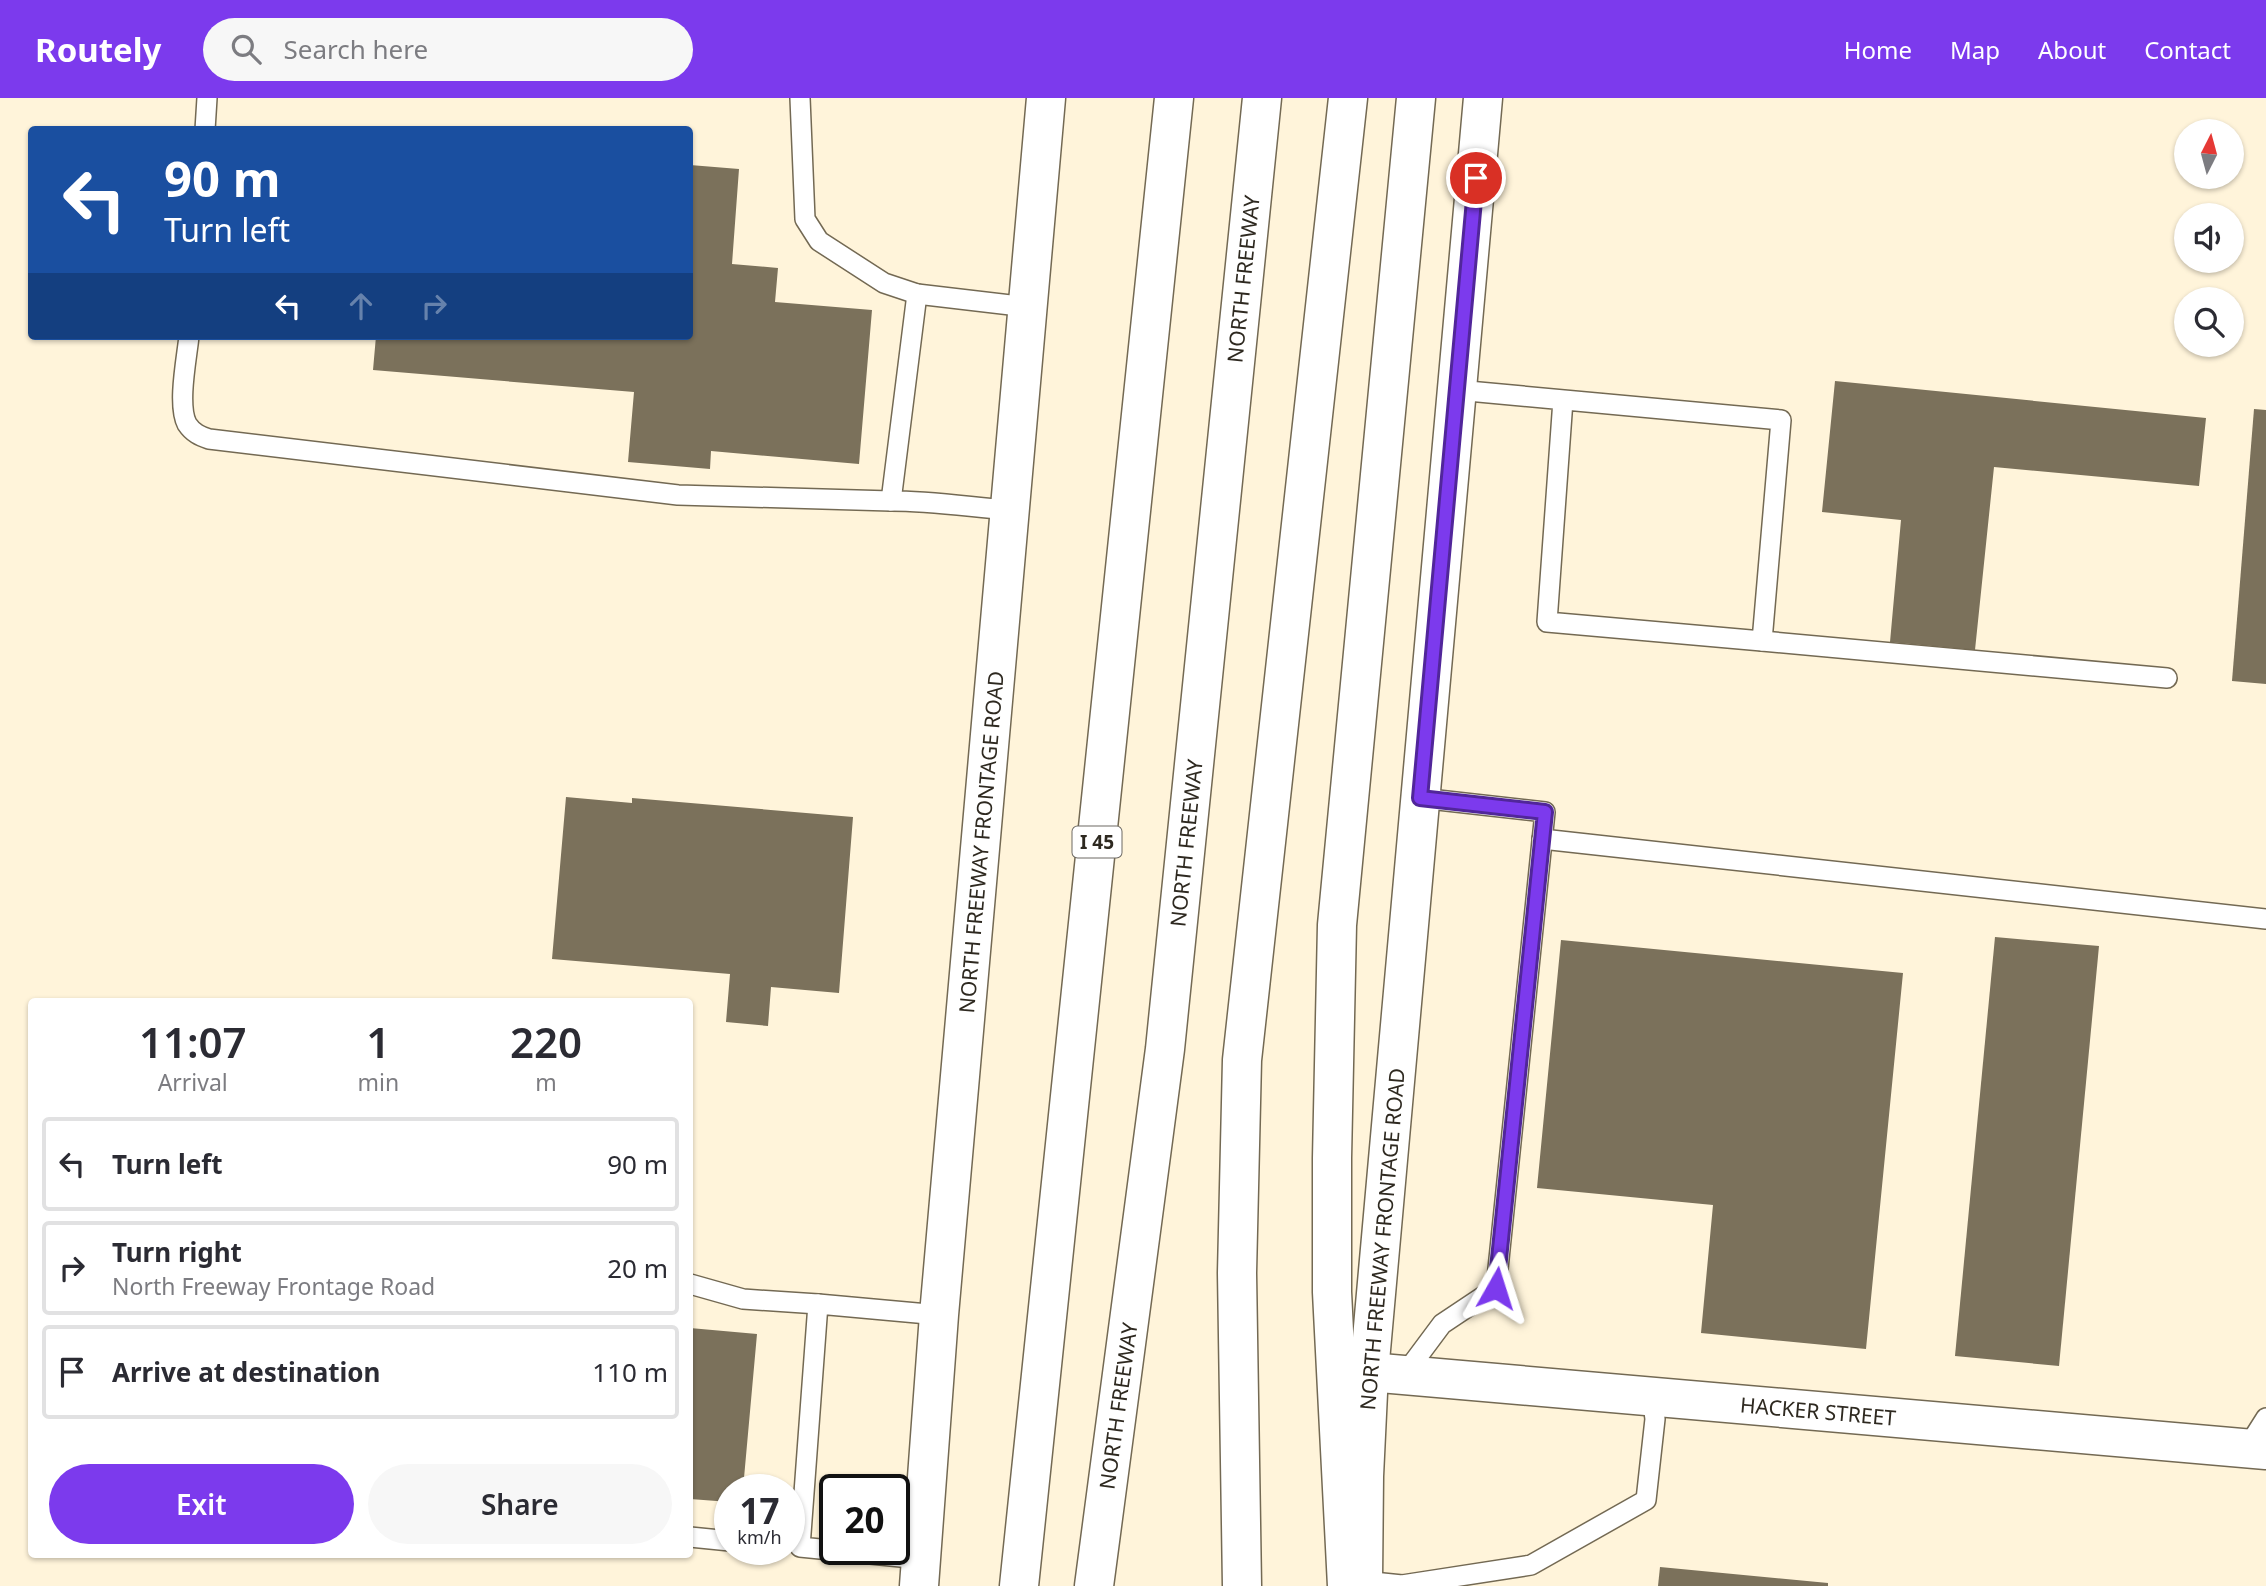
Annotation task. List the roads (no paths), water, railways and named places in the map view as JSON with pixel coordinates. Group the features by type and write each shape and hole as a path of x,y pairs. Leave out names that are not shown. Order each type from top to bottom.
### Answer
{"main road":[{"name":"NORTH FREEWAY FRONTAGE ROAD","path":"920,1573 939,1315 1046,98"},
{"name":"I 45","path":"1019,1586 1174,98"},
{"name":"NORTH FREEWAY","path":"1094,1586 1165,1049 1262,98"},
{"path":"1242,1586 1237,1273 1242,1060 1348,98"},
{"path":"1358,1584 1332,1292 1337,925 1416,98"},
{"name":"NORTH FREEWAY FRONTAGE ROAD","path":"1358,1584 1364,1476 1386,1373 1420,798 1483,98"},
{"name":"HACKER STREET","path":"1386,1373 1652,1396 2260,1439"}],"lane":[{"path":"205,126 207,98"},
{"path":"800,98 805,219 820,241 884,283 917,294 1027,307"},
{"path":"891,500 917,294"},
{"path":"188,340 183,405 186,422 196,434 209,439 678,495 932,501 1009,510"},
{"path":"1457,390 1781,420 1762,641"},
{"path":"1563,400 1547,622 2167,678"},
{"path":"1386,1373 1442,1324 1496,1288 1545,812 1420,798"},
{"path":"1542,839 2266,919"},
{"path":"693,1285 743,1299 939,1315"},
{"path":"801,1474 818,1304"},
{"path":"1358,1584 1402,1585 1531,1565 1646,1500 1655,1419 1652,1396"},
{"path":"693,1538 714,1540"},
{"path":"805,1549 920,1573"}]}
